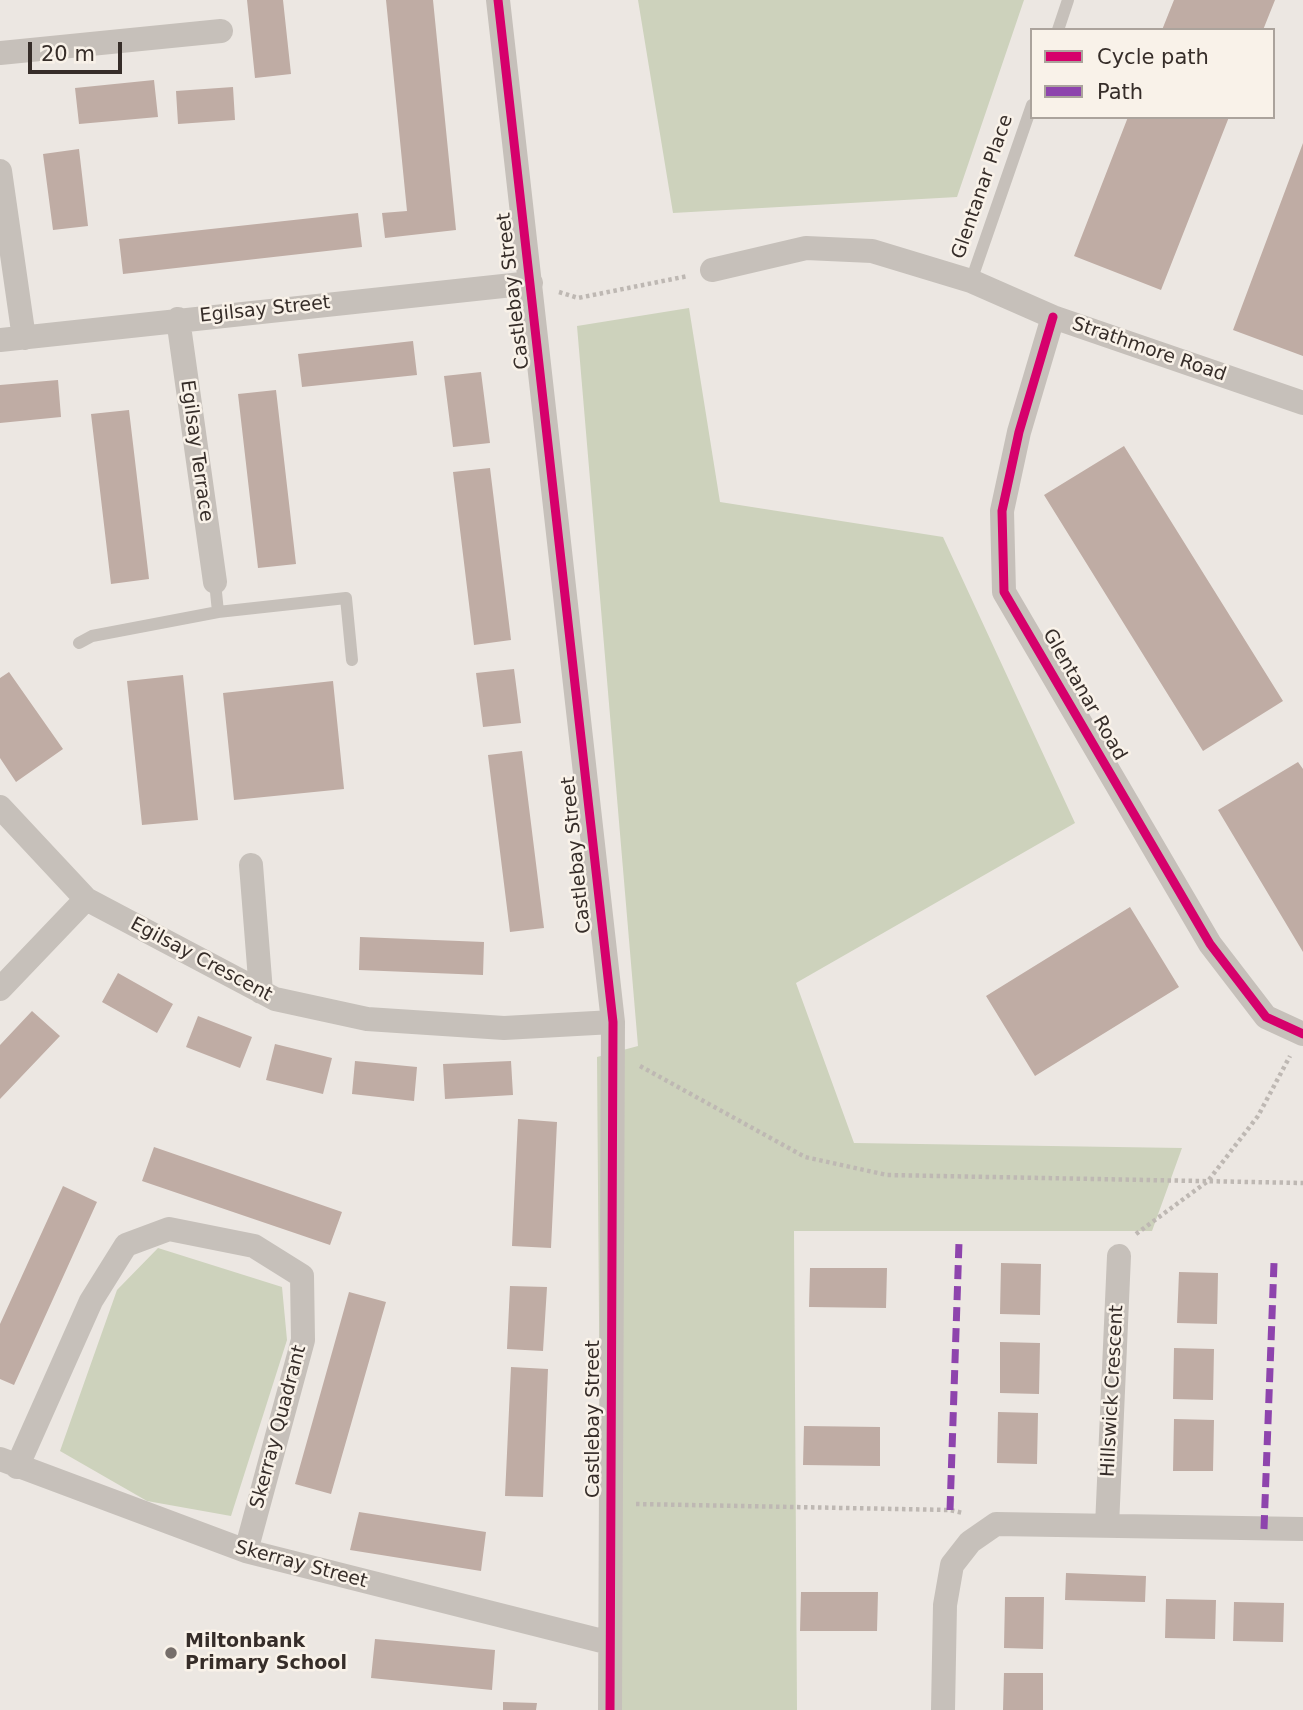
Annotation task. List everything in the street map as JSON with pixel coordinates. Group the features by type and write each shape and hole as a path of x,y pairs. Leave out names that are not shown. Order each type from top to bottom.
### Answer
{"street":[{"name":"Castlebay Street","path":"498,0 613,1022 610,1710"},
{"path":"0,53 221,31"},
{"path":"0,171 12,339"},
{"name":"Strathmore Road","path":"712,270 806,248 872,251 971,281 1053,317 1303,403"},
{"name":"Egilsay Street","path":"12,339 531,283"},
{"name":"Glentanar Road","path":"1053,317 1019,432 1002,512 1004,592 1210,944 1266,1017 1303,1033"},
{"name":"Egilsay Terrace","path":"178,319 215,582"},
{"name":"Egilsay Crescent","path":"0,807 86,899 275,999 367,1019 504,1028 613,1022"},
{"path":"251,864 261,992"},
{"path":"0,989 86,899"},
{"name":"Skerray Quadrant","path":"8,1463 91,1301 126,1245 169,1229 254,1246 302,1276 303,1340 246,1552"},
{"name":"Hillswick Crescent","path":"1107,1526 1119,1256"},
{"name":"Skerray Street","path":"8,1463 246,1552 610,1643"},
{"path":"943,1710 945,1605 952,1565 970,1542 996,1524 1303,1529"}],"lane":[{"path":"1059,28 1068,0"},
{"name":"Glentanar Place","path":"971,281 1030,111"},
{"path":"215,582 218,612"},
{"path":"79,643 92,636 218,612 346,598 352,660"}],"path":[{"path":"531,283 578,298 669,281"},
{"path":"1119,1256 1137,1234 1208,1181 1258,1116 1303,1033"},
{"path":"613,1051 805,1157 887,1175 1303,1182"},
{"path":"611,1503 950,1510 1001,1524"}],"green space":[{"path":"638,0 1024,0 957,197 673,213"},
{"path":"689,308 720,502 943,537 1075,823 796,983 854,1143 1182,1148 1152,1231 794,1231 797,1710 602,1710 597,1057 638,1046 577,326"},
{"path":"158,1248 282,1287 287,1340 231,1516 147,1501 60,1451 117,1290"}],"building":[{"path":"247,0 283,0 291,74 255,78"},
{"path":"386,0 433,0 456,230 385,238 382,213 407,211"},
{"path":"1174,0 1275,0 1264,28 1163,28"},
{"path":"154,80 158,117 79,124 75,88"},
{"path":"233,87 235,120 178,124 176,91"},
{"path":"1127,119 1228,119 1161,290 1074,256"},
{"path":"1303,143 1303,356 1233,330"},
{"path":"79,149 88,226 53,230 43,154"},
{"path":"358,213 362,247 123,274 119,239"},
{"path":"413,341 417,375 302,387 298,354"},
{"path":"481,372 490,443 453,447 444,376"},
{"path":"58,380 61,417 0,423 0,385"},
{"path":"276,390 296,564 258,568 238,394"},
{"path":"129,410 149,579 111,584 91,414"},
{"path":"1124,446 1283,701 1203,751 1044,495"},
{"path":"490,468 511,640 474,645 453,472"},
{"path":"514,669 521,723 483,727 476,673"},
{"path":"9,672 63,749 16,782 0,758 0,678"},
{"path":"183,675 198,820 142,825 127,681"},
{"path":"333,681 344,789 234,800 223,693"},
{"path":"522,751 544,928 510,932 488,755"},
{"path":"1298,762 1303,769 1303,952 1218,810"},
{"path":"1130,907 1179,987 1035,1076 986,996"},
{"path":"360,937 484,942 483,975 359,970"},
{"path":"118,973 173,1004 157,1033 102,1002"},
{"path":"32,1011 60,1036 0,1099 0,1045"},
{"path":"198,1016 252,1037 240,1068 186,1047"},
{"path":"275,1044 332,1058 323,1094 266,1080"},
{"path":"355,1061 417,1067 414,1101 352,1094"},
{"path":"511,1061 513,1095 445,1099 443,1064"},
{"path":"518,1119 557,1122 551,1248 512,1246"},
{"path":"154,1147 342,1212 330,1245 142,1181"},
{"path":"63,1186 97,1202 14,1385 0,1379 0,1324"},
{"path":"1001,1263 1041,1264 1040,1315 1000,1314"},
{"path":"810,1268 887,1268 886,1308 809,1307"},
{"path":"1179,1272 1218,1273 1217,1324 1177,1323"},
{"path":"510,1286 547,1287 543,1351 507,1349"},
{"path":"349,1292 386,1302 331,1494 295,1484"},
{"path":"1000,1342 1040,1343 1039,1394 1000,1393"},
{"path":"1174,1348 1214,1349 1213,1400 1173,1399"},
{"path":"511,1367 548,1369 543,1497 505,1496"},
{"path":"998,1412 1038,1413 1037,1464 997,1463"},
{"path":"1174,1419 1214,1420 1213,1471 1173,1471"},
{"path":"804,1426 880,1427 880,1466 803,1465"},
{"path":"359,1512 486,1532 481,1571 350,1550"},
{"path":"1066,1573 1146,1576 1145,1602 1065,1600"},
{"path":"801,1592 878,1592 877,1631 800,1631"},
{"path":"1005,1597 1044,1597 1043,1649 1004,1648"},
{"path":"1166,1599 1216,1600 1215,1639 1165,1638"},
{"path":"1234,1602 1284,1603 1283,1642 1233,1641"},
{"path":"375,1639 495,1650 492,1690 371,1678"},
{"path":"1004,1673 1043,1673 1043,1710 1003,1710"},
{"path":"503,1702 537,1703 536,1710 503,1710"}],"marked path":[{"path":"950,1510 959,1242"},
{"path":"1264,1529 1274,1263"}],"cycle path":[{"path":"498,0 613,1022 610,1710"},
{"path":"1053,317 1019,432 1002,511 1004,592 1210,944 1266,1017 1303,1034"}],"place":[{"name":"Miltonbank Primary School","path":"171,1653"}]}
